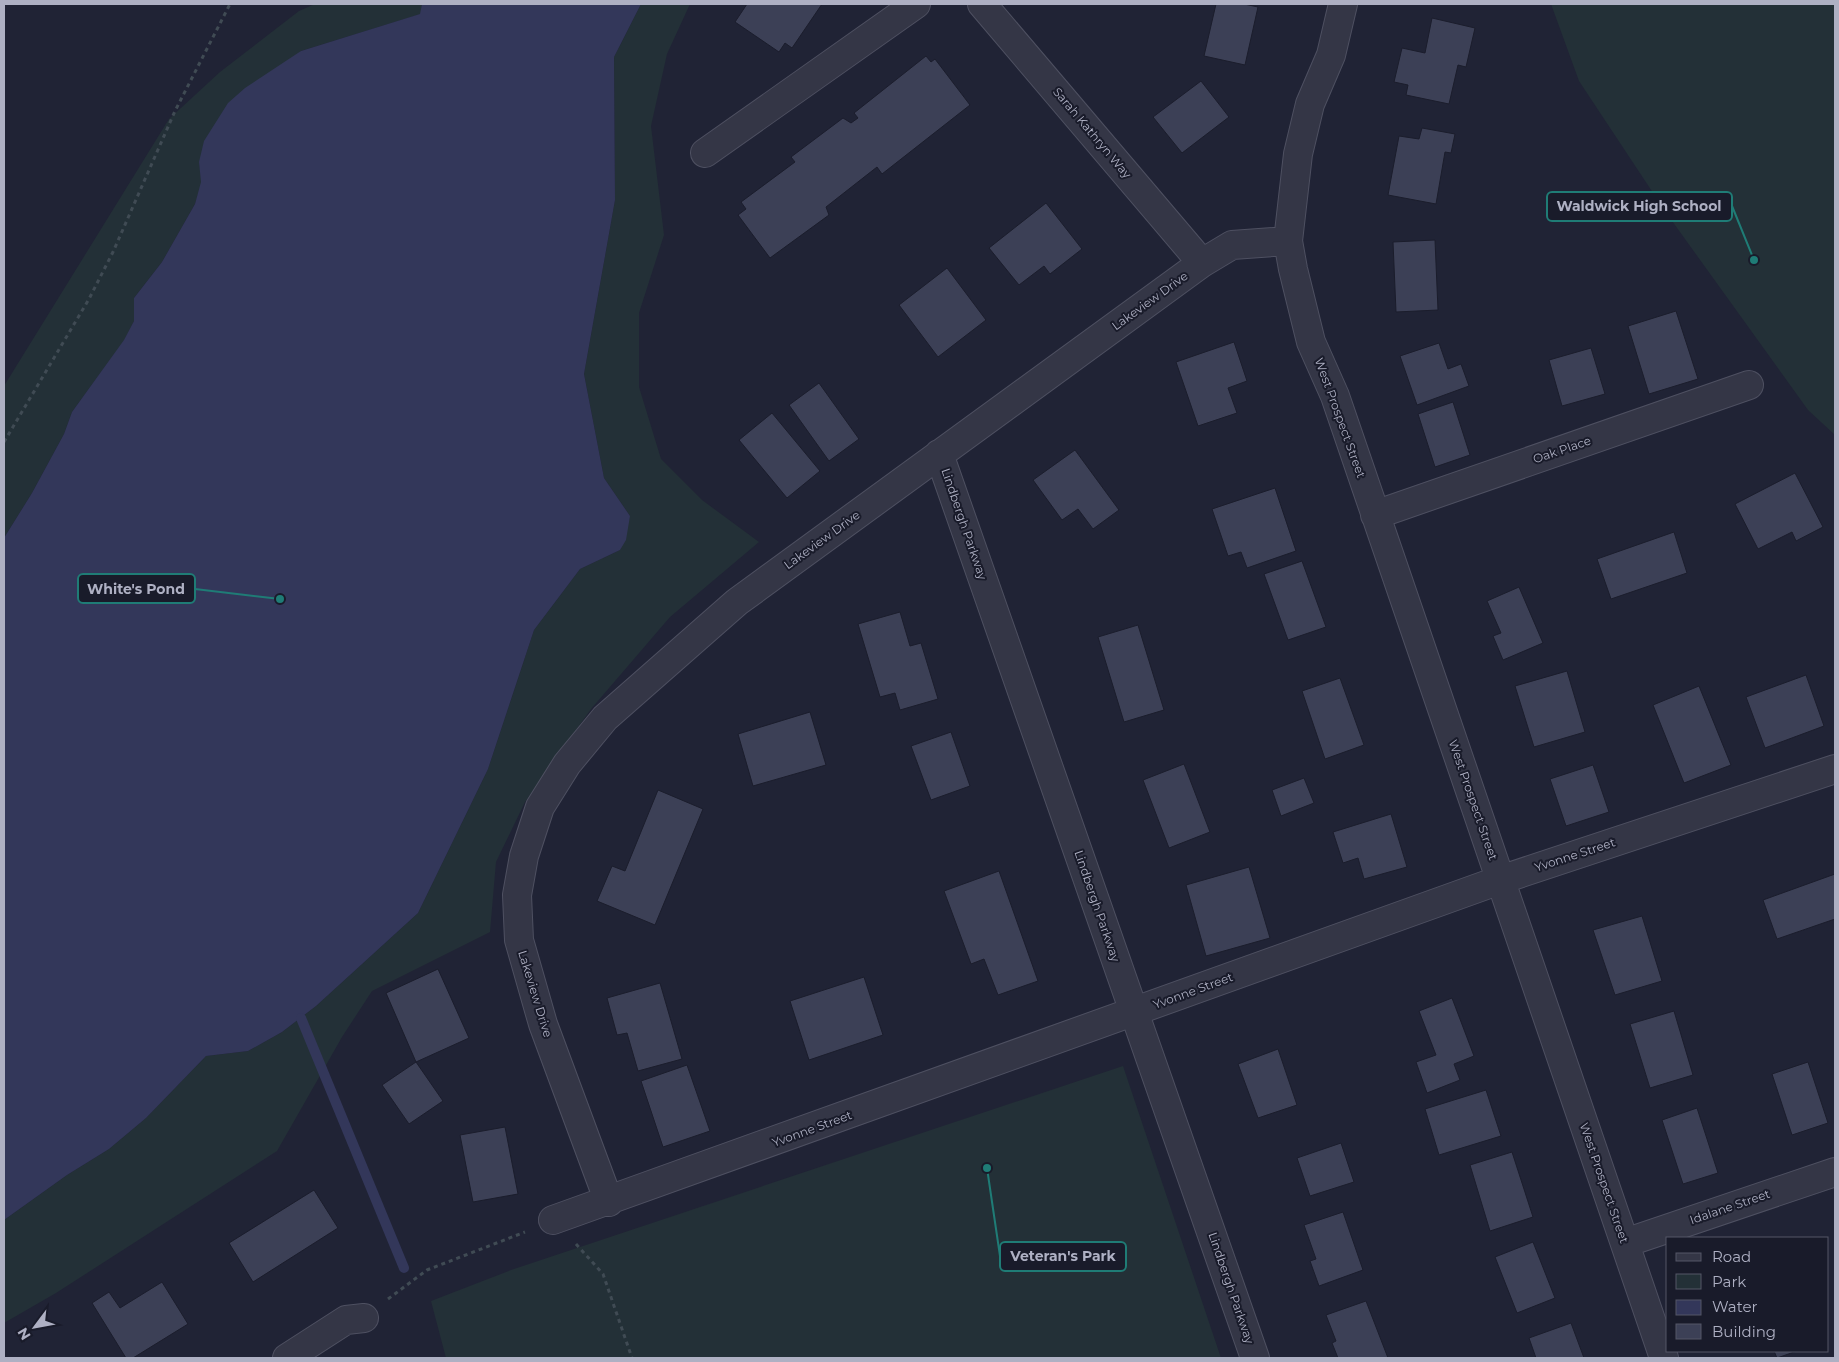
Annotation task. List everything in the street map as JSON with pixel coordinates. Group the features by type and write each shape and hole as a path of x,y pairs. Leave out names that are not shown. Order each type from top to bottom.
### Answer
{"street":[{"path":"705,153 916,4"},
{"name":"Sarah Kathryn Way","path":"982,4 1202,263"},
{"path":"1288,241 1298,154 1310,104 1331,55 1343,4"},
{"name":"Lakeview Drive","path":"609,1202 543,1024 519,940 517,896 524,856 540,807 568,764 604,718 737,602 939,454 1202,263 1232,246 1288,241"},
{"name":"West Prospect Street","path":"1288,241 1311,342 1335,396 1664,1358"},
{"name":"Oak Place","path":"1375,515 1749,384"},
{"name":"Lindbergh Parkway","path":"939,454 1255,1358"},
{"name":"Yvonne Street","path":"553,1220 609,1202 1500,880 1835,768"},
{"name":"Idalane Street","path":"1624,1243 1835,1172"},
{"path":"287,1358 346,1320 364,1318"}],"path":[{"path":"4,442 89,299 114,252 174,111 230,4"},
{"path":"553,1220 603,1274 632,1358"},
{"path":"364,1318 427,1270 522,1233"}],"green space":[{"path":"315,4 422,4 421,14 301,51 199,162 202,182 195,204 162,262 134,298 134,321 124,341 72,412 64,434 32,493 4,538 4,386 169,119 220,72 299,11"},
{"path":"641,4 690,4 667,54 651,126 664,235 639,313 639,387 661,459 702,500 759,542 670,617 591,709 525,802 496,862 490,932 372,991 342,1037 277,1151 56,1293 4,1323 4,1220 67,1175 109,1149 146,1118 206,1056 248,1051 282,1032 316,1006 418,913 488,769 534,630 580,569 620,550 630,516 604,478 584,374 615,200 614,57"},
{"path":"1551,4 1835,4 1835,435 1808,410 1667,214 1579,81"},
{"path":"1123,1066 1221,1358 446,1358 431,1301 511,1270"}],"water":[{"path":"422,4 641,4 614,57 615,200 584,374 604,478 630,516 626,540 620,550 580,569 534,630 488,769 418,913 316,1006 282,1032 248,1051 206,1056 146,1118 109,1149 67,1175 4,1220 4,538 32,493 64,434 72,412 124,340 134,321 134,298 162,262 195,204 201,182 199,162 204,141 228,103 245,88 301,51 420,14"}],"building":[{"path":"747,4 822,4 792,48 785,43 779,52 735,22"},
{"path":"1216,4 1244,4 1258,7 1245,65 1204,56"},
{"path":"1432,18 1475,28 1466,67 1458,65 1449,104 1406,95 1408,85 1394,82 1402,48 1425,53"},
{"path":"926,56 931,62 935,59 970,105 882,174 877,167 826,207 829,215 770,258 738,215 746,209 741,202 795,162 791,157 843,118 851,123 858,118 854,113"},
{"path":"1201,81 1229,117 1182,153 1153,117"},
{"path":"1422,128 1455,134 1451,153 1445,152 1436,204 1388,195 1399,136 1419,139"},
{"path":"1046,203 1082,249 1050,274 1044,266 1019,285 989,248"},
{"path":"1435,240 1438,310 1396,312 1393,242"},
{"path":"947,268 986,320 938,357 899,305"},
{"path":"1676,311 1698,379 1649,394 1628,326"},
{"path":"1234,342 1247,381 1228,388 1237,413 1198,426 1176,362"},
{"path":"1439,343 1448,369 1461,364 1469,386 1417,405 1400,356"},
{"path":"1591,348 1605,394 1562,406 1549,360"},
{"path":"819,383 859,439 829,461 789,405"},
{"path":"1453,402 1470,455 1435,467 1418,414"},
{"path":"772,413 820,471 787,498 739,440"},
{"path":"1075,450 1119,510 1093,529 1078,509 1062,520 1033,480"},
{"path":"1795,473 1823,527 1796,541 1792,532 1758,549 1735,504"},
{"path":"1275,488 1296,551 1247,568 1241,552 1228,556 1212,509"},
{"path":"1674,532 1687,573 1611,599 1597,559"},
{"path":"1302,561 1326,627 1288,640 1264,574"},
{"path":"1519,587 1543,643 1503,660 1493,636 1501,633 1487,601"},
{"path":"900,612 910,646 921,643 938,699 900,710 895,693 880,697 858,624"},
{"path":"1138,625 1164,710 1124,722 1098,637"},
{"path":"1567,671 1585,732 1534,747 1515,686"},
{"path":"1806,675 1824,726 1765,748 1746,697"},
{"path":"1340,678 1364,745 1325,759 1302,691"},
{"path":"1699,686 1731,765 1684,783 1653,705"},
{"path":"810,712 826,765 753,786 738,734"},
{"path":"951,732 970,786 931,800 911,746"},
{"path":"1184,764 1210,832 1169,848 1143,780"},
{"path":"1593,765 1609,812 1566,826 1550,779"},
{"path":"1304,778 1314,803 1281,816 1272,790"},
{"path":"658,790 703,809 655,925 597,901 612,866 625,871"},
{"path":"1391,814 1407,867 1364,879 1358,858 1343,863 1333,832"},
{"path":"1249,867 1270,938 1206,956 1186,885"},
{"path":"999,871 1038,981 998,995 984,959 971,964 944,891"},
{"path":"1835,874 1835,919 1777,939 1763,900"},
{"path":"1642,916 1662,981 1615,995 1593,930"},
{"path":"438,969 469,1038 416,1062 386,993"},
{"path":"864,977 883,1035 809,1060 790,1001"},
{"path":"660,983 682,1059 638,1071 627,1033 617,1035 607,998"},
{"path":"1452,998 1474,1056 1454,1064 1460,1080 1427,1093 1416,1062 1436,1055 1419,1011"},
{"path":"1674,1011 1693,1075 1650,1088 1630,1024"},
{"path":"1278,1049 1297,1105 1258,1118 1238,1064"},
{"path":"416,1062 443,1101 409,1124 382,1085"},
{"path":"1808,1062 1828,1123 1792,1135 1772,1074"},
{"path":"687,1065 710,1131 663,1147 641,1081"},
{"path":"1486,1090 1501,1136 1439,1155 1425,1109"},
{"path":"1697,1108 1718,1173 1683,1184 1662,1120"},
{"path":"505,1127 518,1194 473,1202 460,1135"},
{"path":"1341,1143 1354,1182 1310,1196 1297,1158"},
{"path":"1512,1152 1533,1217 1490,1231 1470,1165"},
{"path":"314,1190 338,1228 253,1282 229,1243"},
{"path":"1343,1212 1363,1270 1319,1286 1310,1261 1316,1259 1304,1225"},
{"path":"1533,1242 1555,1298 1517,1313 1495,1257"},
{"path":"162,1282 188,1324 133,1358 126,1358 92,1303 109,1292 120,1308"},
{"path":"1366,1301 1388,1358 1338,1358 1332,1343 1336,1341 1326,1315"},
{"path":"1571,1323 1584,1358 1536,1358 1529,1338"},
{"path":"1774,1352 1794,1352 1777,1358"}],"waterway":[{"path":"301,1018 404,1268"}],"place":[{"name":"Waldwick High School","path":"1754,260"},
{"name":"White's Pond","path":"280,599"},
{"name":"Veteran's Park","path":"987,1168"}]}
